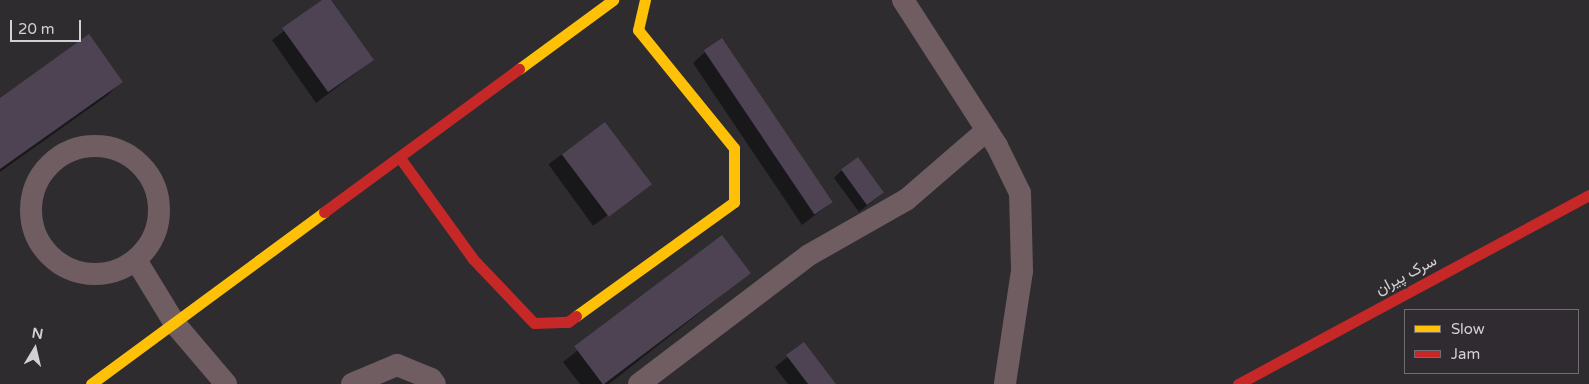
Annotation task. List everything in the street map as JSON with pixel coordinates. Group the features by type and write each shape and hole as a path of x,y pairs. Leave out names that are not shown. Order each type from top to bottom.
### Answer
{"street":[{"path":"91,384 613,0"},
{"path":"400,158 473,259 534,323 568,322 734,202 734,148 638,30 645,0"},
{"path":"903,0 987,130 1020,193 1022,271 1005,384"},
{"path":"639,384 809,255 906,200 987,130"},
{"path":"102,146 123,152 141,164 153,182 159,202 158,224 150,244 136,260 118,270 98,274 77,271 58,262 43,247 34,229 32,202 35,188 45,170 60,156 80,148 102,146"},
{"name":"سرک پیران","path":"1238,384 1589,195"},
{"path":"136,260 175,324 226,384"},
{"path":"352,384 397,365 431,379 435,384"}],"building":[{"path":"322,0 331,0 374,60 328,92 282,28"},
{"path":"89,34 123,82 0,169 0,98"},
{"path":"722,38 833,202 814,214 704,50"},
{"path":"605,122 652,184 609,217 562,154"},
{"path":"858,157 884,193 867,205 841,169"},
{"path":"722,235 751,273 604,384 574,346"},
{"path":"804,342 836,384 808,384 786,355"}],"traffic: slow":[{"path":"519,69 613,0"},
{"path":"576,316 734,202 734,148 638,30 645,0"},
{"path":"91,384 324,212"}],"traffic: jam":[{"path":"324,212 519,69"},
{"path":"400,158 473,259 534,323 568,322 576,316"},
{"path":"1238,384 1589,195"}]}
